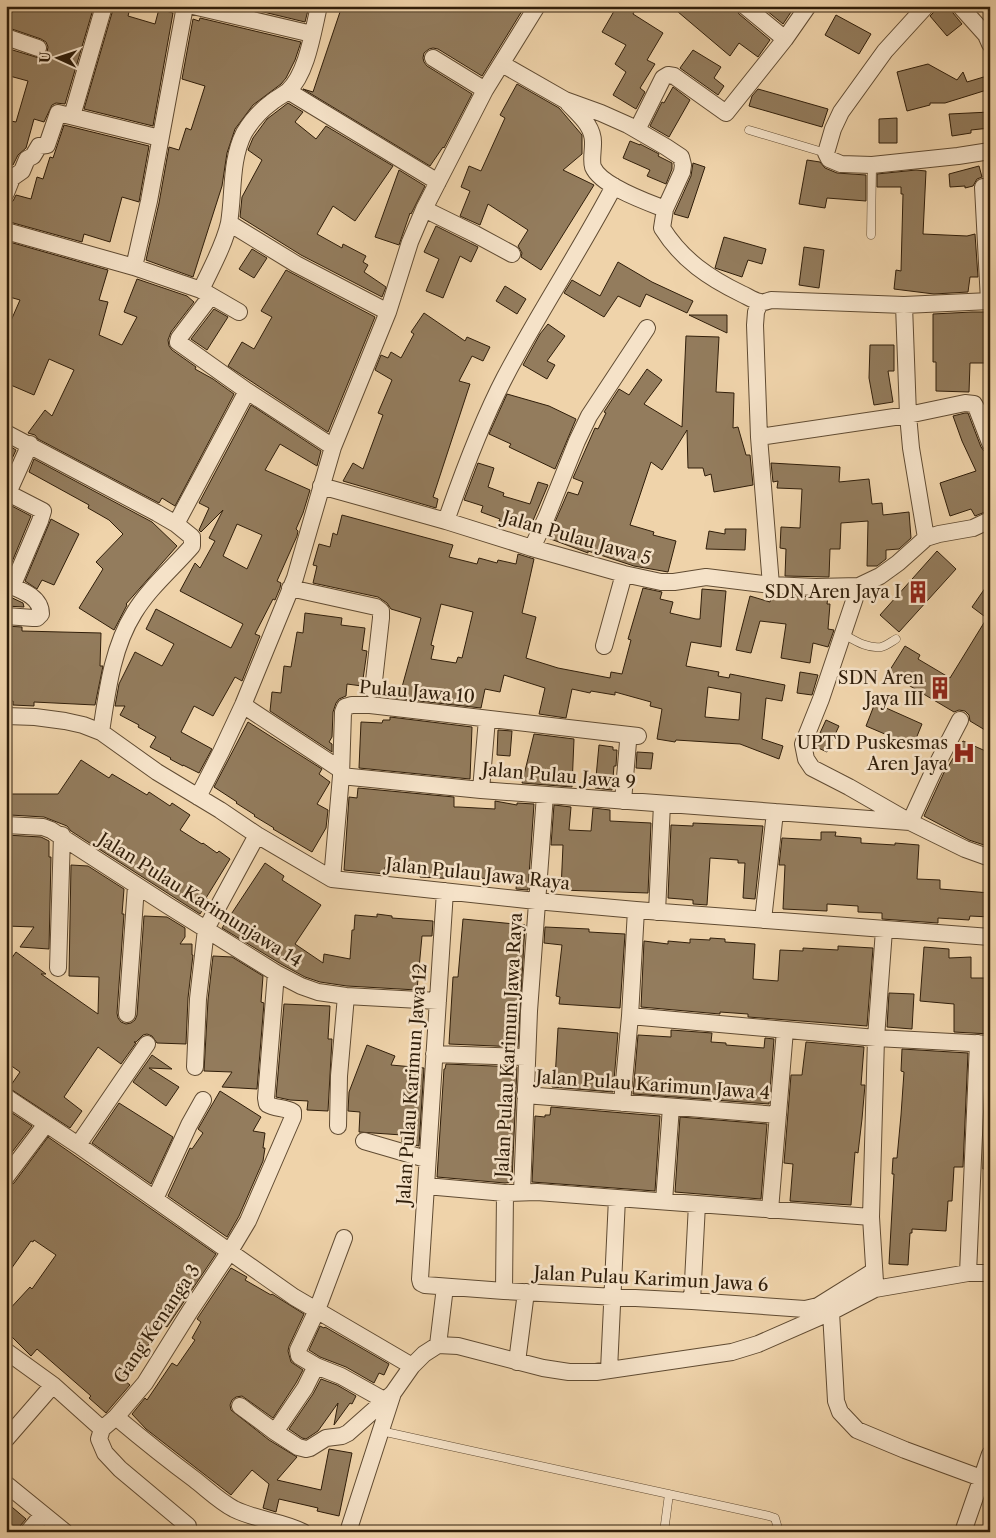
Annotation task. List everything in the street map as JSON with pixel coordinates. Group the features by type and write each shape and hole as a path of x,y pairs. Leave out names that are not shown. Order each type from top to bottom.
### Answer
{"street":[{"path":"72,116 104,6"},
{"path":"134,267 185,6"},
{"path":"194,6 312,34"},
{"path":"319,6 305,60 297,80 288,91 270,103 253,120 244,134 236,158 229,223 206,293 178,342 247,391 333,447"},
{"path":"198,797 222,752 243,705 295,578 333,447 388,312 403,259 424,209 485,90 537,6"},
{"path":"745,6 785,39"},
{"path":"637,130 663,78 668,75 674,76 726,113 785,39 808,6"},
{"path":"926,6 885,51 841,112 826,153 830,159 841,164 872,165 990,151"},
{"path":"960,6 986,35 990,44"},
{"path":"6,37 38,48"},
{"path":"433,58 485,90"},
{"path":"502,64 565,100 601,113 637,130 681,157 682,172 665,209 662,228 681,253 701,271 726,286 760,302 772,300 904,305 989,301 983,187"},
{"path":"288,91 438,182"},
{"path":"565,100 590,129 593,138 593,166 600,176 614,186 665,209"},
{"path":"6,192 12,178 22,171 27,159 33,156 39,146 48,145 57,114 60,113 160,138"},
{"path":"446,520 463,470 504,377 592,229 614,186"},
{"path":"424,209 512,254"},
{"path":"229,223 296,264 388,312"},
{"path":"6,231 134,267 206,293 240,312"},
{"path":"760,302 756,312 755,325 759,437 771,585"},
{"path":"904,305 911,448 926,538"},
{"path":"532,548 547,516 576,441 589,416 647,328"},
{"path":"176,524 247,391"},
{"path":"759,437 908,415 965,403 974,404 977,408 990,443"},
{"path":"6,433 30,444 176,524 192,537 192,546 149,593 134,613 125,630 115,659 101,732"},
{"path":"6,616 37,618 41,614 41,608 33,597 9,585 43,511 7,493 30,444"},
{"name":"Jalan Pulau Jawa 5","path":"321,486 446,520 532,548 624,574 660,582 706,578 771,585 859,586"},
{"path":"990,520 973,528 926,538 880,576 859,586 821,699 803,744 806,759 812,768 910,822 964,849 990,858"},
{"path":"604,646 624,574"},
{"path":"290,588 376,607 381,611 373,690"},
{"path":"243,705 341,773"},
{"name":"Pulau Jawa 10","path":"332,879 341,773 343,712 345,707 352,705 370,705 632,735 628,742 623,801"},
{"name":"Jalan Pulau Jawa Raya","path":"6,716 65,721 101,732 157,772 257,835 332,879 657,912 990,937"},
{"path":"481,790 487,719"},
{"path":"910,822 960,720"},
{"name":"Jalan Pulau Jawa 9","path":"341,773 481,790 910,822"},
{"name":"Jalan Pulau Karimun Jawa Raya","path":"522,1192 526,1057 545,795"},
{"path":"657,912 662,804"},
{"path":"763,920 775,812"},
{"name":"Jalan Pulau Karimunjawa 14","path":"6,826 44,827 62,835 136,886 276,973 301,986 318,992 346,996 438,1001"},
{"path":"58,968 62,835"},
{"path":"194,1067 198,999 206,929 257,835"},
{"path":"127,1014 136,886"},
{"name":"Jalan Pulau Karimun Jawa 12","path":"420,1279 426,1159 445,891"},
{"path":"622,1103 630,1016 636,910"},
{"path":"875,1289 871,1217 876,1038 884,930"},
{"name":"Gang Kenanga 3","path":"102,1429 145,1384 230,1251 248,1221 293,1118 293,1112 289,1109 272,1107 267,1104 266,1098 276,973"},
{"path":"338,1126 339,1076 346,996"},
{"path":"630,1016 876,1038 984,1044 968,1273"},
{"path":"770,1210 785,1030"},
{"path":"78,1145 146,1044"},
{"path":"434,1054 526,1057"},
{"name":"Jalan Pulau Karimun Jawa 4","path":"524,1095 778,1115"},
{"path":"6,1097 78,1145 294,1297 412,1366"},
{"path":"155,1199 189,1125 203,1100"},
{"path":"664,1201 671,1107"},
{"path":"6,1177 46,1124"},
{"path":"364,1141 426,1159"},
{"path":"426,1186 505,1193 522,1192 664,1201 871,1217"},
{"path":"504,1291 505,1193"},
{"path":"608,1370 617,1198"},
{"path":"692,1301 697,1204"},
{"path":"344,1238 317,1310 298,1350 300,1356 316,1366 389,1396"},
{"name":"Jalan Pulau Karimun Jawa 6","path":"420,1279 425,1285 445,1287 805,1309 818,1306 874,1271"},
{"path":"240,1406 298,1447 310,1448 326,1438 342,1436 348,1433 389,1396 412,1366 424,1354 438,1344 458,1346 543,1368 569,1372 596,1372 732,1352 758,1344 832,1312 875,1289 968,1273 990,1273"},
{"path":"438,1344 445,1287"},
{"path":"517,1362 526,1292"},
{"path":"832,1312 836,1401 840,1412 857,1430 981,1478"},
{"path":"6,1351 53,1385 102,1429 99,1439 105,1452 120,1468 188,1526"},
{"path":"275,1432 305,1388 316,1366"},
{"path":"6,1439 53,1385"},
{"path":"348,1532 381,1431 389,1396"},
{"path":"116,1416 181,1470 235,1509 303,1532"},
{"path":"962,1532 990,1454"},
{"path":"6,1484 65,1532"},
{"path":"28,1532 43,1514"}],"lane":[{"path":"750,130 826,153"},
{"path":"871,235 872,165"},
{"path":"843,634 870,646 882,647 896,640"},
{"path":"381,1431 769,1516 775,1518 779,1532"},
{"path":"664,1532 669,1494"}],"building":[{"path":"6,6 94,6 65,104 56,103 52,105 44,122 34,119 26,148 18,155 13,165 6,163 6,120 16,122 28,81 6,75 6,48 39,58 45,55 48,47 46,42 41,39 6,27"},
{"path":"114,6 130,8 128,16 155,24 159,9 173,13 153,126 84,109"},
{"path":"251,6 309,6 305,22 251,9"},
{"path":"342,6 525,6 482,76 438,49 429,49 424,53 423,58 427,66 472,94 444,148 430,166 303,89 313,92"},
{"path":"617,6 637,6 633,14 663,33 647,60 655,64 640,88 645,92 636,109 613,95 626,72 615,64 626,45 602,32"},
{"path":"671,6 735,6 739,14 770,40 758,57 739,43 730,56"},
{"path":"761,6 784,6 791,12 783,24"},
{"path":"940,6 950,6 962,24 947,36 930,16"},
{"path":"836,15 871,34 859,54 825,35"},
{"path":"200,18 301,42 286,78 253,105 235,129 227,153 222,186 193,277 146,260 169,147 179,150 186,128 191,130 205,86 182,79 193,19 199,21"},
{"path":"693,50 721,67 714,78 724,86 718,95 680,68"},
{"path":"928,64 957,80 963,72 967,82 987,76 990,89 945,103 930,103 930,105 907,111 897,72"},
{"path":"517,84 559,108 582,135 582,154 563,170 594,185 541,270 521,257 522,253 518,246 528,230 488,204 480,225 460,216 470,191 461,187 469,166 481,171 505,118 500,115"},
{"path":"673,87 690,100 669,137 650,126 662,102 664,103"},
{"path":"758,89 828,109 822,127 749,106 752,96"},
{"path":"288,103 303,112 295,122 316,139 326,126 393,166 355,221 333,206 317,234 342,248 343,244 366,256 363,262 368,265 364,272 386,287 382,297 301,255 240,217 242,197 262,160 248,150 253,138 267,119"},
{"path":"990,112 990,128 971,130 971,133 952,136 949,114"},
{"path":"897,118 897,143 879,143 879,119"},
{"path":"64,125 149,146 139,202 122,197 110,242 84,234 82,242 6,221 6,203 13,201 16,195 31,199 37,177 43,179 50,157 53,158"},
{"path":"630,141 640,144 672,163 672,169 666,184 647,176 650,170 623,158"},
{"path":"807,160 820,162 825,168 837,173 866,175 866,201 827,198 825,208 799,204"},
{"path":"693,163 705,167 688,218 674,214 691,176"},
{"path":"979,166 982,177 977,179 973,186 965,188 965,186 950,187 949,174"},
{"path":"399,170 425,186 410,213 399,245 375,237"},
{"path":"916,170 926,171 923,234 967,236 975,234 978,277 970,277 968,292 934,294 894,289 896,270 901,271 903,194 901,194 901,187 877,187 877,174"},
{"path":"436,226 478,247 471,262 460,256 443,298 426,291 439,259 424,252"},
{"path":"724,237 766,249 762,264 748,260 742,277 715,268"},
{"path":"6,241 108,270 99,300 108,302 99,335 122,345 137,317 124,312 137,279 187,296 194,302 171,332 168,340 169,346 196,367 195,369 234,394 175,506 162,498 159,503 38,439 35,435 28,433 45,410 52,416 74,370 49,359 34,395 6,383 6,332 20,300 6,296"},
{"path":"804,247 824,250 819,288 799,285"},
{"path":"252,249 267,258 254,278 239,269"},
{"path":"618,262 652,282 693,301 687,313 646,294 640,307 618,296 604,317 564,293 572,280 600,296"},
{"path":"286,270 375,317 328,432 228,366 242,342 254,349 272,317 261,311"},
{"path":"505,286 526,299 517,314 496,301"},
{"path":"214,309 228,317 207,350 191,339"},
{"path":"990,312 987,363 970,363 969,392 936,391 936,362 933,362 933,314"},
{"path":"424,313 465,341 467,337 490,347 483,361 472,356 459,381 470,384 433,497 438,499 436,508 343,481 353,463 363,469 383,415 378,413 392,380 375,370 381,355 388,358 391,352 401,358 414,334 411,332"},
{"path":"689,315 727,315 727,333"},
{"path":"548,324 565,336 547,361 555,365 547,379 523,365 540,334"},
{"path":"686,336 719,337 716,392 734,393 733,428 738,427 746,455 750,455 753,485 714,492 711,474 705,476 703,468 688,468 687,430 662,470 651,462 630,525 654,532 653,535 676,541 668,572 634,566 588,551 588,553 548,538 568,492 578,495 583,482 573,478 595,428 598,429 606,413 604,412 619,389 629,395 647,369 662,380 644,404 682,427"},
{"path":"870,345 894,345 894,371 888,371 893,402 874,405 869,378"},
{"path":"507,394 549,406 576,419 555,469 509,447 511,444 489,434"},
{"path":"251,405 321,451 317,466 280,444 265,470 310,490 296,529 298,531 297,536 277,581 281,583 280,588 255,634 260,636 242,681 235,677 213,716 194,706 181,732 212,749 199,773 150,747 156,737 120,715 125,706 115,706 119,684 135,652 162,666 174,644 146,629 156,609 231,648 243,624 180,591 195,563 200,568 215,541 209,538 223,510 201,532 199,530 209,508 199,503","holes":["237,524 262,535 247,569 223,556"]},
{"path":"968,413 981,447 984,451 990,453 990,510 975,516 971,509 950,516 940,483 976,471 953,416"},
{"path":"6,444 16,450 6,472"},
{"path":"34,459 152,522 177,546 126,604 114,630 79,608 103,569 96,562 123,534 109,520 88,508 89,505 29,472"},
{"path":"478,463 494,468 488,487 504,493 503,496 530,504 538,482 548,485 529,530 499,521 500,519 481,512 483,506 464,500"},
{"path":"771,463 840,467 839,482 869,479 872,504 882,503 883,515 909,512 911,538 899,549 886,550 886,559 877,566 867,566 868,521 841,523 840,549 830,549 829,577 785,576 786,549 780,548 781,527 800,528 802,489 777,488 778,481 773,482"},
{"path":"6,503 31,516 7,574 6,574"},
{"path":"342,515 453,545 449,557 477,564 479,558 497,563 498,560 516,564 518,554 534,559 522,613 536,617 526,658 558,668 610,678 611,672 622,674 631,640 628,639 643,588 662,592 660,599 673,602 670,613 696,619 700,619 702,589 726,591 721,647 691,642 686,666 719,672 718,676 729,678 730,674 785,685 782,701 766,698 762,739 783,746 779,759 740,744 676,740 675,742 657,739 662,709 650,706 651,702 615,692 615,695 572,689 566,718 539,714 545,688 504,675 500,692 485,689 481,708 393,698 395,686 402,687 421,618 391,609 387,603 378,597 313,583 317,566 313,565 319,544 330,547 333,533 337,535","holes":["441,604 473,612 462,658 458,657 456,663 431,659 434,646 431,645","708,687 741,693 739,720 705,717"]},
{"path":"51,519 79,534 54,585 42,580 37,589 25,581"},
{"path":"725,529 746,529 745,550 706,549 709,531 725,534"},
{"name":"SDN Aren Jaya I","path":"937,551 956,569 899,632 880,615"},
{"path":"990,581 990,606 984,616 972,607"},
{"path":"6,595 23,603 24,607 6,606"},
{"path":"750,596 770,602 771,597 828,597 827,604 830,604 828,629 834,630 828,647 813,643 810,663 781,658 786,624 760,621 751,653 736,650"},
{"path":"305,613 342,618 341,625 365,628 362,650 367,651 362,686 347,684 346,696 339,699 336,703 333,712 332,737 329,742 332,744 332,752 270,711 272,692 281,693 284,666 291,667 297,632 303,633"},
{"path":"990,613 990,733 970,721 969,715 965,711 959,710 954,712 888,673 905,646 920,655 918,659 950,678"},
{"path":"6,626 22,627 22,631 101,633 100,666 103,666 95,705 34,702 34,706 13,705 13,701 6,701"},
{"path":"800,672 818,675 812,695 797,693"},
{"path":"875,703 922,724 913,746 866,726"},
{"path":"390,717 472,727 470,779 359,768 361,722 382,723 383,720 390,720"},
{"path":"826,720 839,726 827,752 814,746"},
{"path":"248,722 322,769 319,774 330,782 317,804 328,810 326,828 312,852 273,829 214,787"},
{"path":"498,730 512,731 510,756 497,755"},
{"path":"534,734 574,739 572,787 522,783"},
{"path":"963,741 990,753 990,847 969,840 924,816 947,766"},
{"path":"599,745 613,747 613,750 617,750 612,790 595,788"},
{"path":"637,752 653,753 651,769 636,768"},
{"path":"81,760 109,778 112,774 147,795 149,792 170,806 172,803 190,815 180,830 230,859 206,898 209,900 200,914 71,831 67,826 44,817 10,815 11,794 58,794"},
{"path":"358,788 454,797 454,807 495,809 495,801 517,805 517,803 534,804 528,890 516,889 517,880 420,877 420,868 385,867 385,874 344,870 349,797 357,798"},
{"path":"554,805 571,807 569,830 591,831 593,808 610,810 610,821 651,823 648,893 561,890 563,845 551,845"},
{"path":"693,823 763,826 755,899 743,898 745,863 738,863 738,860 710,858 707,905 693,904 693,900 668,898 671,825 693,826"},
{"path":"821,832 836,832 835,836 861,838 861,843 919,845 917,879 940,880 940,889 990,893 990,917 970,916 969,920 938,918 938,923 882,919 882,913 858,912 858,906 827,904 827,911 783,909 785,865 779,865 782,838 821,840"},
{"path":"6,835 41,837 49,841 49,857 51,857 49,949 20,947 34,927 6,926"},
{"path":"265,863 284,876 282,880 321,905 295,944 323,963 324,954 350,959 355,915 377,917 377,914 392,916 392,918 433,921 432,936 422,936 417,990 347,986 320,982 305,977 281,964 222,928"},
{"path":"71,865 88,866 124,889 117,1013 121,1022 131,1023 137,1015 144,916 167,917 185,928 185,937 180,944 192,944 193,955 188,998 186,1044 157,1043 152,1036 143,1035 134,1042 136,1043 121,1064 98,1047 64,1097 82,1111 70,1128 9,1088 20,1072 6,1062 6,955 11,959 16,952 46,974 41,974 98,1014 99,977 69,976"},
{"path":"463,919 525,925 518,1047 449,1044 453,977 458,977"},
{"path":"545,927 589,929 589,932 625,934 620,1008 559,1004 560,997 556,996 562,945 544,943"},
{"path":"710,938 725,939 725,942 755,944 753,979 778,981 780,950 803,951 803,948 838,950 838,946 873,948 867,1026 748,1017 748,1014 720,1012 720,1014 641,1007 644,941 668,944 668,941 690,943 690,939 710,940"},
{"path":"924,947 949,949 949,958 971,957 971,978 990,978 990,1034 954,1032 954,1004 920,1001"},
{"path":"213,956 232,957 263,976 261,1002 264,1003 257,1089 222,1087 232,1072 204,1071 208,1000"},
{"path":"889,993 914,994 912,1029 887,1027"},
{"path":"284,1004 330,1006 328,1039 332,1039 328,1111 307,1110 308,1101 276,1097"},
{"path":"558,1028 618,1033 613,1092 552,1087 553,1079 555,1079"},
{"path":"671,1030 712,1033 711,1042 726,1043 726,1045 764,1048 765,1038 774,1039 769,1104 633,1094 638,1035 671,1037"},
{"path":"806,1042 864,1047 861,1085 865,1085 858,1153 855,1152 851,1205 790,1201 793,1164 784,1163 791,1075 802,1075"},
{"path":"367,1045 395,1056 391,1065 424,1068 419,1146 402,1142 402,1135 359,1132 360,1112 348,1111 349,1092"},
{"path":"902,1049 968,1053 963,1167 954,1167 952,1201 948,1201 946,1231 912,1229 912,1233 910,1233 908,1265 889,1264 894,1174 892,1174 893,1158 897,1158 904,1072 901,1071"},
{"path":"988,1054 990,1054 990,1169 983,1169"},
{"path":"152,1055 172,1069 149,1068 179,1087 166,1106 133,1082"},
{"path":"446,1064 517,1067 512,1182 437,1177 444,1069"},
{"path":"220,1091 261,1117 253,1131 265,1133 263,1161 239,1216 227,1237 168,1196 190,1148 192,1149 203,1133 198,1129"},
{"path":"119,1103 173,1137 151,1184 92,1143"},
{"path":"551,1107 660,1116 655,1191 532,1182 535,1116 545,1117 545,1115 550,1115"},
{"path":"6,1109 32,1126 6,1160"},
{"path":"680,1117 767,1124 761,1199 675,1192"},
{"path":"48,1137 216,1254 167,1327 162,1324 125,1381 130,1385 106,1413 89,1398 91,1396 37,1349 31,1356 6,1331 6,1313 30,1287 32,1289 56,1255 34,1240 33,1242 31,1241 6,1276 6,1187 14,1183"},
{"path":"231,1268 247,1277 245,1280 304,1314 288,1351 291,1362 303,1370 273,1418 242,1396 232,1400 231,1410 269,1440 297,1457 277,1480 321,1490 329,1449 352,1453 339,1516 317,1511 318,1508 279,1499 276,1512 263,1508 269,1484 252,1470 231,1495 146,1429 132,1414 145,1398 147,1400 172,1363 177,1366 195,1340 192,1338 201,1322 197,1319"},
{"path":"320,1326 325,1327 389,1364 384,1375 379,1373 374,1383 346,1367 320,1357 309,1350"},
{"path":"321,1379 337,1385 356,1396 352,1404 350,1403 334,1425 338,1403 318,1431 306,1439 302,1438 289,1429"},
{"path":"6,1502 26,1519 18,1532 6,1532"}],"place":[{"name":"SDN Aren Jaya I","path":"918,592"},
{"name":"SDN Aren Jaya III","path":"940,688"},
{"name":"UPTD Puskesmas Aren Jaya","path":"964,753"}]}
